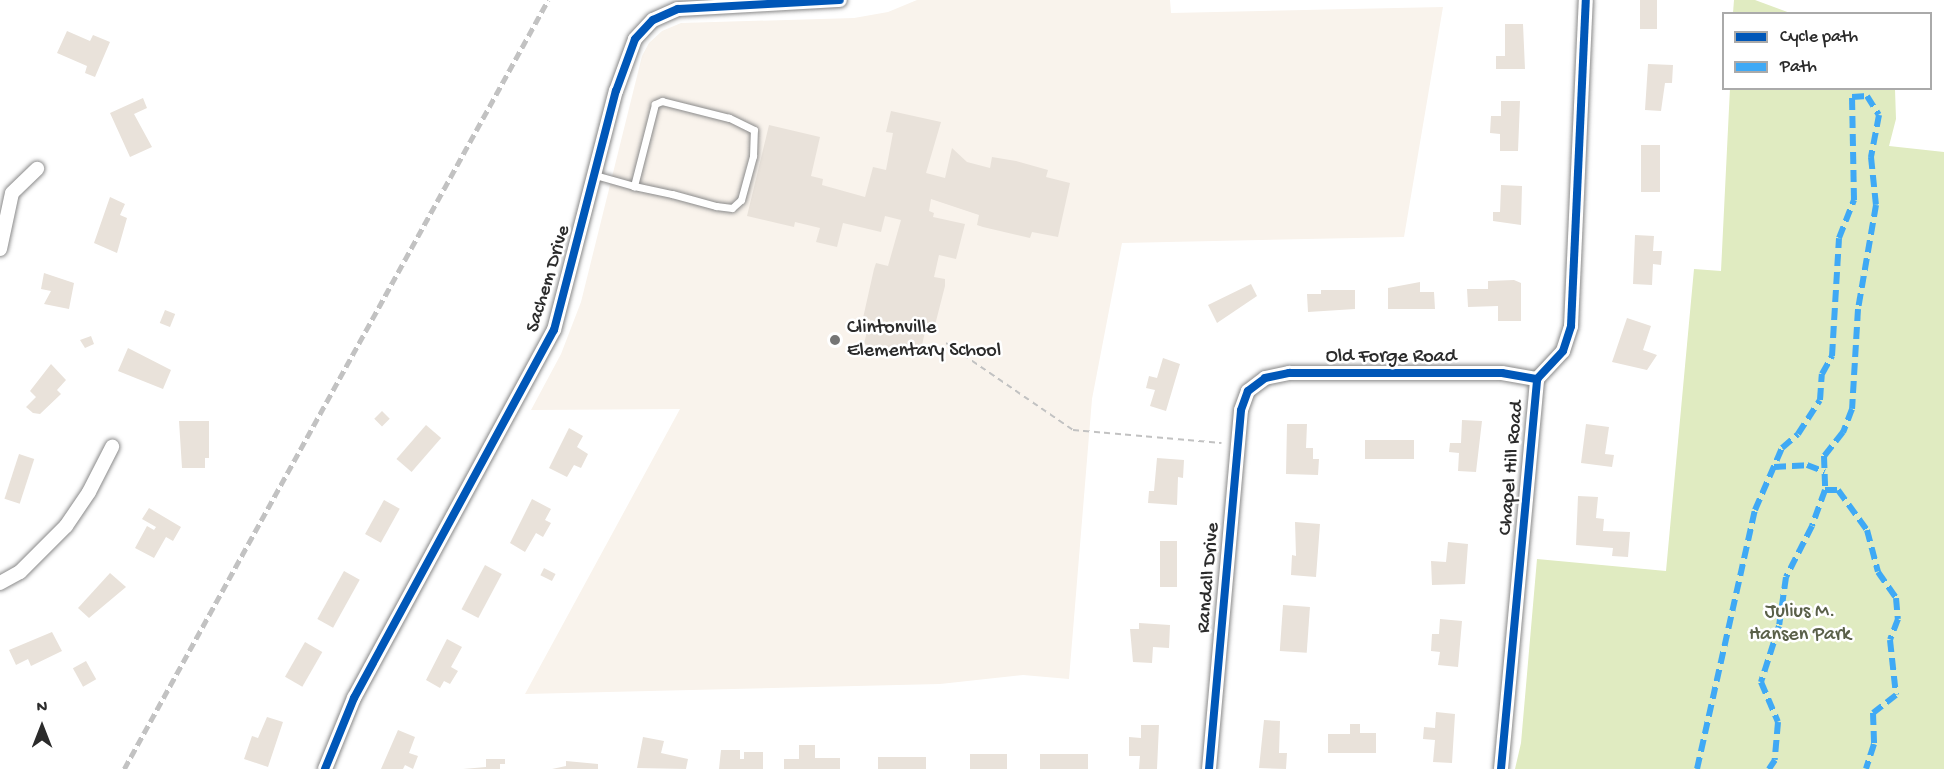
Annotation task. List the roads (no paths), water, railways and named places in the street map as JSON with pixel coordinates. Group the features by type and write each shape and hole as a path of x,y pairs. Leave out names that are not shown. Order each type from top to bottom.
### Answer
{"street":[{"name":"Sachem Drive","path":"325,769 354,698 542,357 564,300 629,49 652,20 695,6 840,0"},
{"name":"Chapel Hill Road","path":"1502,769 1537,379 1563,351 1571,326 1586,0"},
{"path":"0,249 12,193 37,168"},
{"name":"Old Forge Road","path":"1248,390 1265,378 1289,374 1502,373 1537,379"},
{"name":"Randall Drive","path":"1209,769 1241,410 1248,390"},
{"path":"0,583 20,572 66,526 112,447"}],"lane":[{"path":"595,175 634,186 708,204 732,208 741,200 756,136 754,130 729,118 662,101 655,104 634,186"}],"railway":[{"path":"124,769 548,0"}],"place":[{"name":"Clintonville Elementary School","path":"835,340"}],"park label":[{"name":"Julius M. Hansen Park","path":"1800,624"}]}
